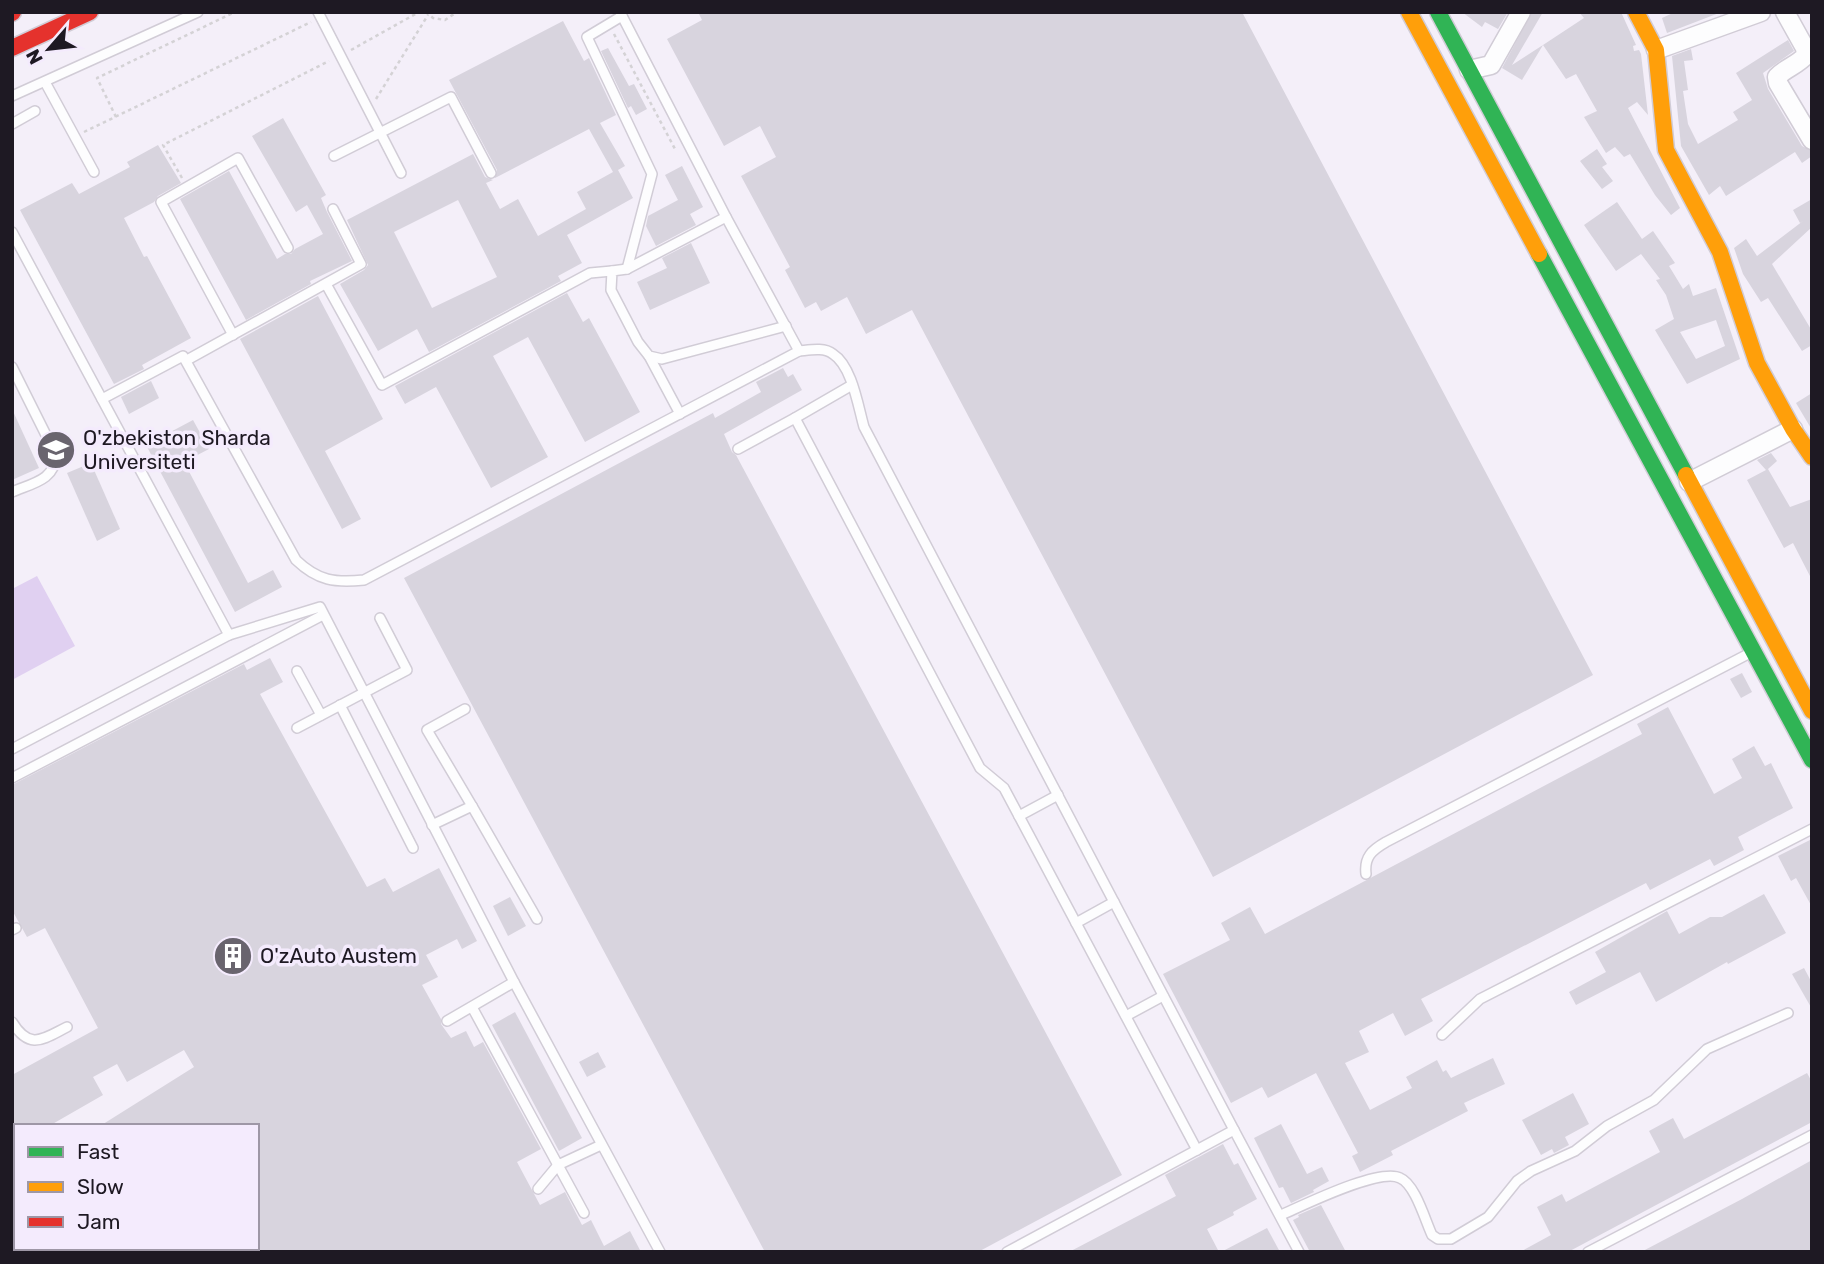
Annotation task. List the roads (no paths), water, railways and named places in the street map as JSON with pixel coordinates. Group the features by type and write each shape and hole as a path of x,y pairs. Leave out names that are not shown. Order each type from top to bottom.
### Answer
{"main road":[{"path":"12,48 90,12"},
{"path":"1409,12 1812,760"},
{"path":"1438,12 1812,711"},
{"path":"1636,12 1656,50 1666,150 1720,252 1757,363 1793,429 1812,457"},
{"path":"1436,62 1458,50"}],"street":[{"path":"1469,70 1491,65 1521,12"},
{"path":"1656,50 1761,12"},
{"path":"1785,12 1805,48 1806,55 1780,73 1777,77 1778,83 1812,140"},
{"path":"1689,482 1793,429"}],"lane":[{"path":"12,96 198,12"},
{"path":"627,269 652,174 587,37 621,14 799,351"},
{"path":"319,15 401,173"},
{"path":"45,82 94,172"},
{"path":"334,156 451,96 491,173"},
{"path":"12,124 35,111"},
{"path":"233,335 160,202 238,158 288,248"},
{"path":"187,360 361,264 333,209"},
{"path":"326,284 382,385 590,273 627,269 726,217"},
{"path":"12,232 229,635"},
{"path":"612,271 611,290 680,414"},
{"path":"649,356 662,359 786,327"},
{"path":"103,400 183,356 296,560 310,573 338,583 364,580 799,351 818,349 833,354 849,374 864,427 1300,1252"},
{"path":"12,367 56,455 55,466 48,476 12,492"},
{"path":"738,449 852,386"},
{"path":"794,418 981,768 1004,788 1197,1150"},
{"path":"12,749 229,635 320,607 514,982 660,1252"},
{"path":"12,778 323,615"},
{"path":"297,728 407,670 380,618"},
{"path":"1366,874 1368,856 1386,842 1753,651"},
{"path":"298,671 321,715"},
{"path":"340,705 413,848"},
{"path":"465,709 427,730 537,919"},
{"path":"1019,816 1058,795"},
{"path":"432,824 472,806"},
{"path":"1442,1035 1480,999 1812,829"},
{"path":"1076,923 1114,902"},
{"path":"447,1021 514,982"},
{"path":"1126,1016 1163,996"},
{"path":"472,1007 584,1213"},
{"path":"1281,1215 1338,1189 1387,1176 1400,1177 1411,1187 1432,1235 1438,1239 1451,1238 1488,1217 1517,1181 1531,1171 1574,1151 1607,1126 1654,1100 1707,1049 1788,1013"},
{"path":"12,1023 23,1037 32,1041 40,1040 66,1027"},
{"path":"1007,1252 1234,1130"},
{"path":"1588,1252 1812,1135"},
{"path":"538,1189 558,1165 601,1145"}],"place":[{"name":"O'zbekiston Sharda Universiteti","path":"56,450"},
{"name":"O'zAuto Austem","path":"233,956"}]}
